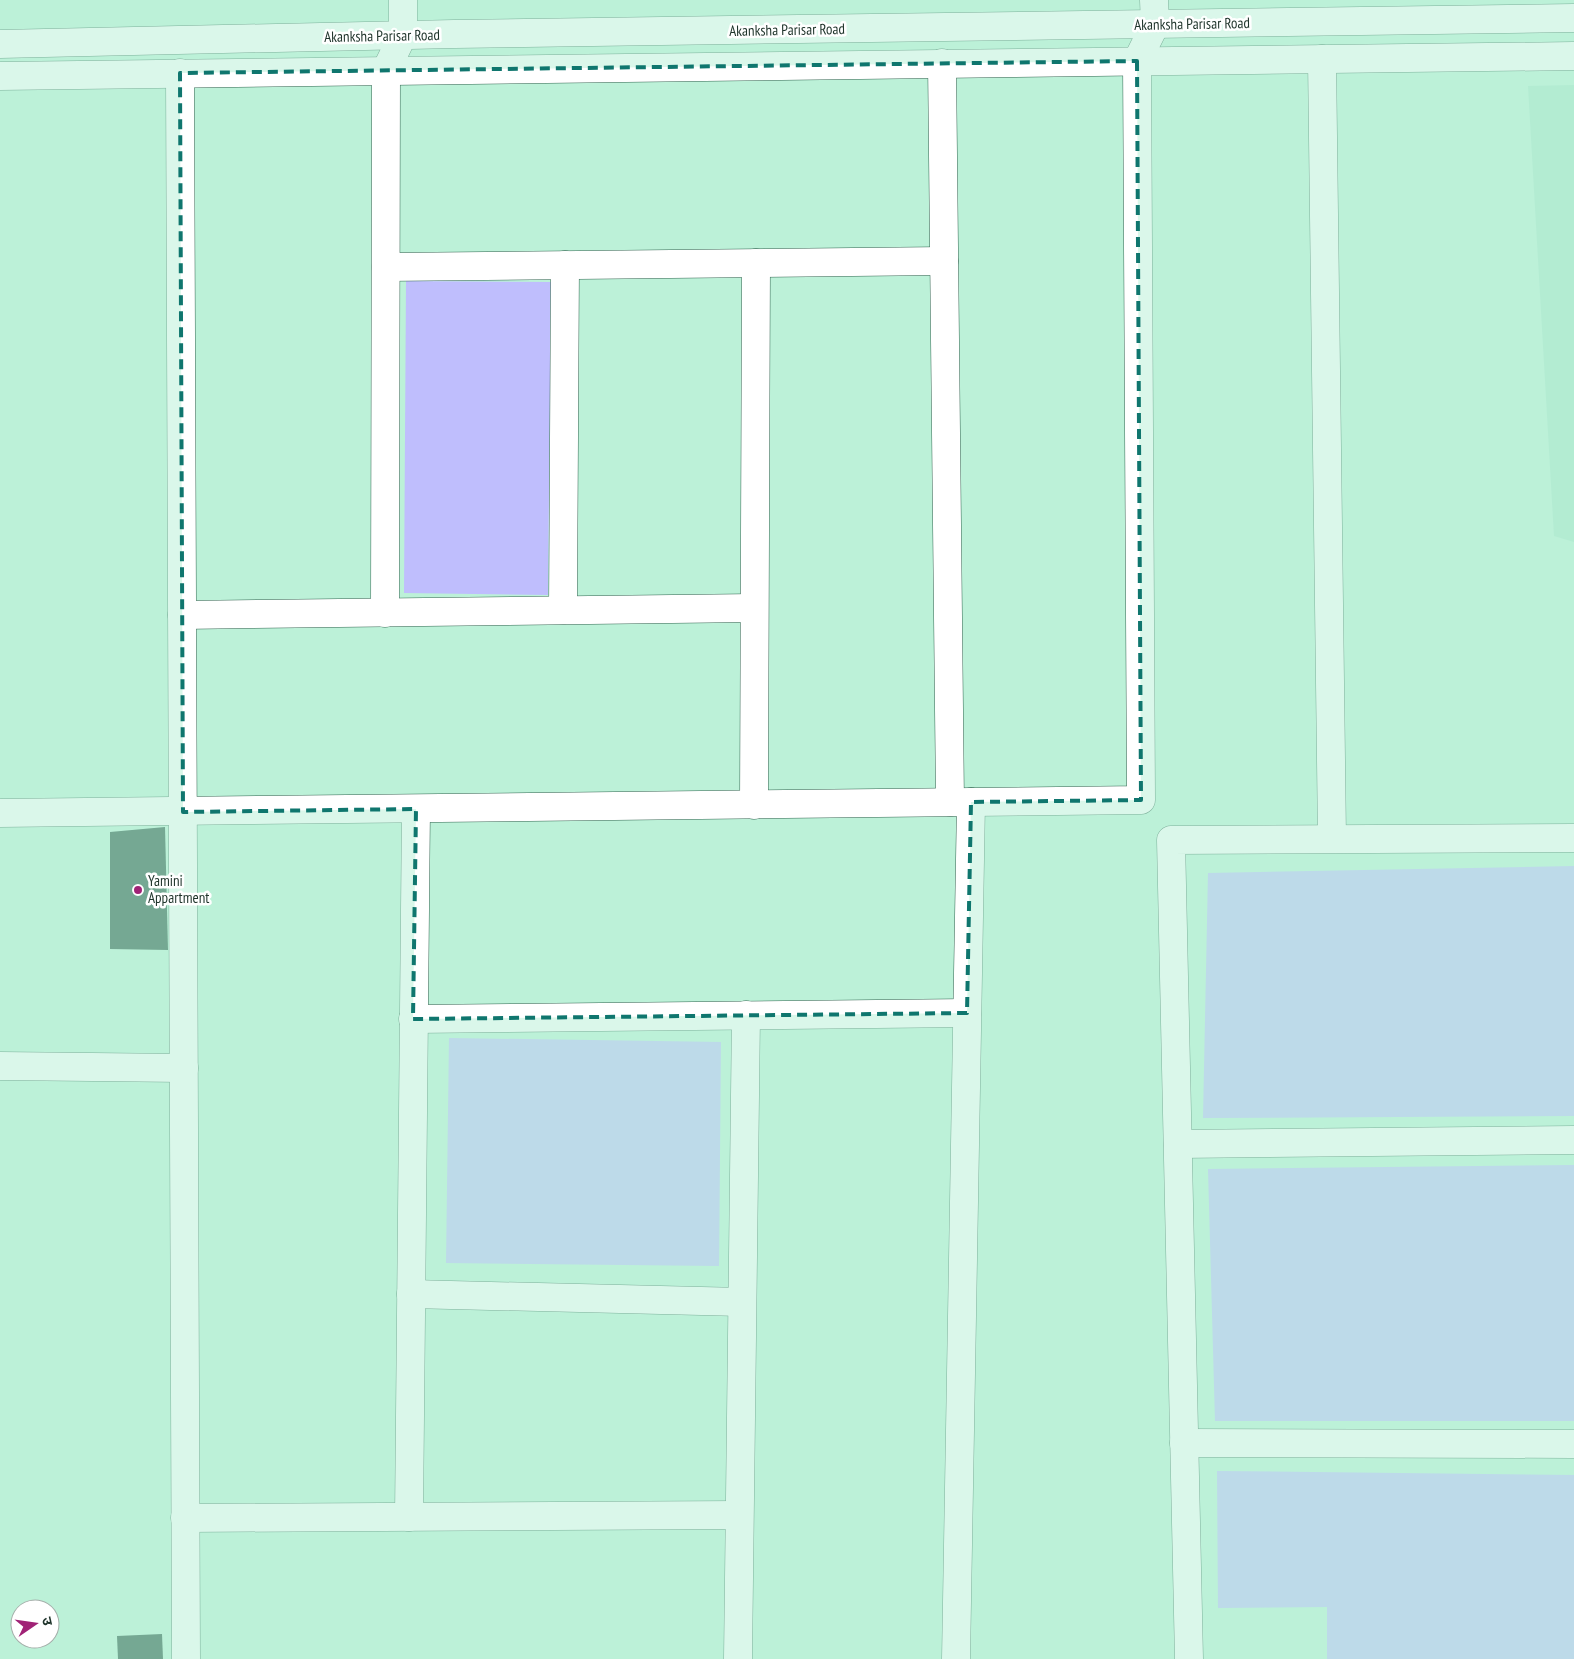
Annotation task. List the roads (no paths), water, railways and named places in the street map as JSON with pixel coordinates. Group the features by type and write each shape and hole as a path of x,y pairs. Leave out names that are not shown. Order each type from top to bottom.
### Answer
{"street":[{"path":"385,613 386,70 403,35 403,0"},
{"path":"0,813 1141,800 1137,61 1154,12"},
{"name":"Akanksha Parisar Road","path":"0,44 403,35 1154,12 1574,18"},
{"path":"0,76 1574,56"},
{"path":"1322,59 1332,838"},
{"path":"942,63 944,261 967,1013 956,1659"},
{"path":"180,73 186,1659"},
{"path":"386,267 944,261"},
{"path":"754,804 756,263"},
{"path":"563,610 565,265"},
{"path":"182,615 754,608"},
{"path":"409,1516 416,809"},
{"path":"1189,1659 1171,840 1574,838"},
{"path":"413,1019 967,1013"},
{"path":"738,1659 746,1015"},
{"path":"0,1066 184,1068"},
{"path":"1178,1144 1574,1140"},
{"path":"411,1294 742,1302"},
{"path":"1184,1443 1574,1444"},
{"path":"185,1518 739,1514"}],"place":[{"name":"Yamini Appartment","path":"138,890"}]}
